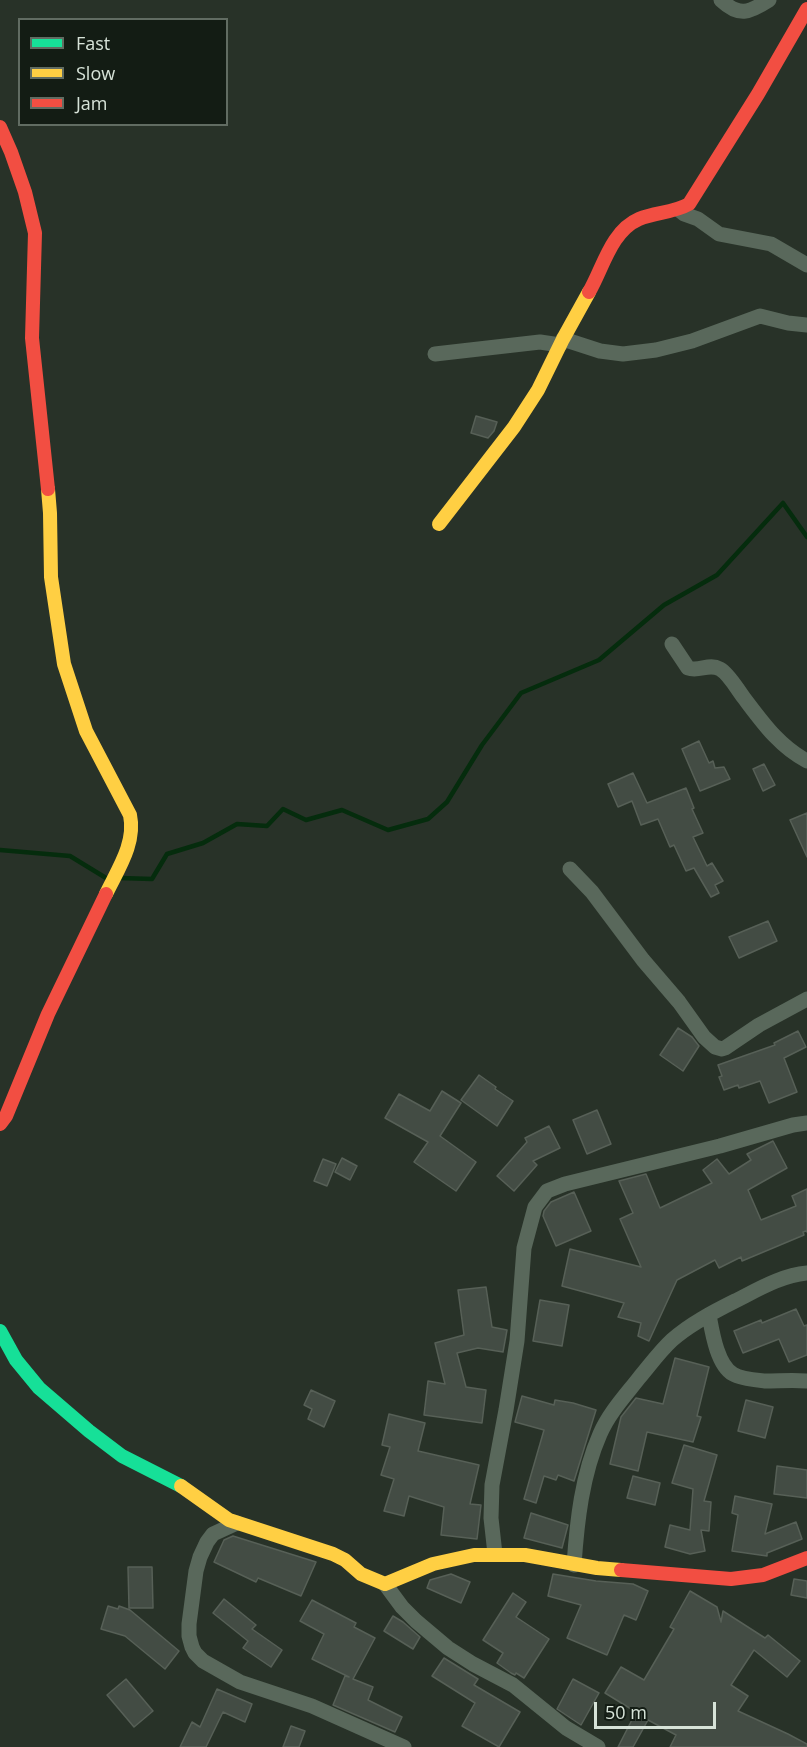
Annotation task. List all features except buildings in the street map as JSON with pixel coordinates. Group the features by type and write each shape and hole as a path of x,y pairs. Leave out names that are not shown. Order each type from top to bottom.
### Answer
{"street":[{"path":"721,0 732,10 739,12 769,0"},
{"path":"439,524 514,427 538,390 605,259 624,230 641,218 679,210 689,204 758,94 807,9"},
{"path":"0,127 25,192 35,233 32,338 50,513 51,577 64,664 86,730 130,815 133,828 122,862 48,1014 6,1116 0,1124"},
{"path":"679,210 698,219 719,234 771,244 807,265"},
{"path":"435,354 540,342 562,342 623,354 656,350 692,341 760,316 807,325"},
{"path":"672,644 688,668 692,670 708,666 722,670 776,739 792,753 807,761"},
{"path":"570,869 592,892 704,1037 715,1047 725,1048 759,1025 807,999"},
{"path":"495,1554 490,1518 492,1485 517,1341 524,1248 535,1207 540,1199 547,1191 565,1184 807,1123"},
{"path":"574,1564 580,1508 587,1472 600,1435 623,1397 672,1339 709,1314 785,1278 807,1273"},
{"path":"709,1314 718,1352 731,1374 762,1381 807,1382"},
{"path":"0,1331 33,1382 107,1446 130,1461 177,1483 229,1520 333,1554 345,1560 369,1579 385,1584 402,1607 448,1648 513,1685 566,1728 598,1747"},
{"path":"237,1523 210,1537 198,1564 189,1624 195,1653 202,1660 240,1682 312,1707 404,1747"},
{"path":"385,1584 443,1561 474,1555 535,1557 612,1570 730,1579 764,1575 807,1557"}],"waterway":[{"path":"120,878 152,879 167,854 203,843 237,824 267,826 283,809 306,820 342,810 388,830 428,819 447,802 482,745 521,693 599,660 664,605 717,575 783,503 807,537"},
{"path":"0,850 70,856 106,878"}],"traffic: fast":[{"path":"0,1331 16,1360 39,1388 89,1431 122,1456 181,1486"}],"traffic: slow":[{"path":"439,524 514,427 538,390 589,292"},
{"path":"48,489 51,577 64,664 86,731 130,815 128,846 106,894"},
{"path":"181,1486 229,1520 333,1554 345,1560 361,1574 385,1584 433,1564 474,1555 525,1555 621,1570"}],"traffic: jam":[{"path":"589,292 621,232 639,219 689,204 758,94 807,9"},
{"path":"0,127 25,192 35,233 32,338 48,489"},
{"path":"0,1124 6,1116 48,1014 106,894"},
{"path":"621,1570 731,1579 763,1575 807,1558"}]}
